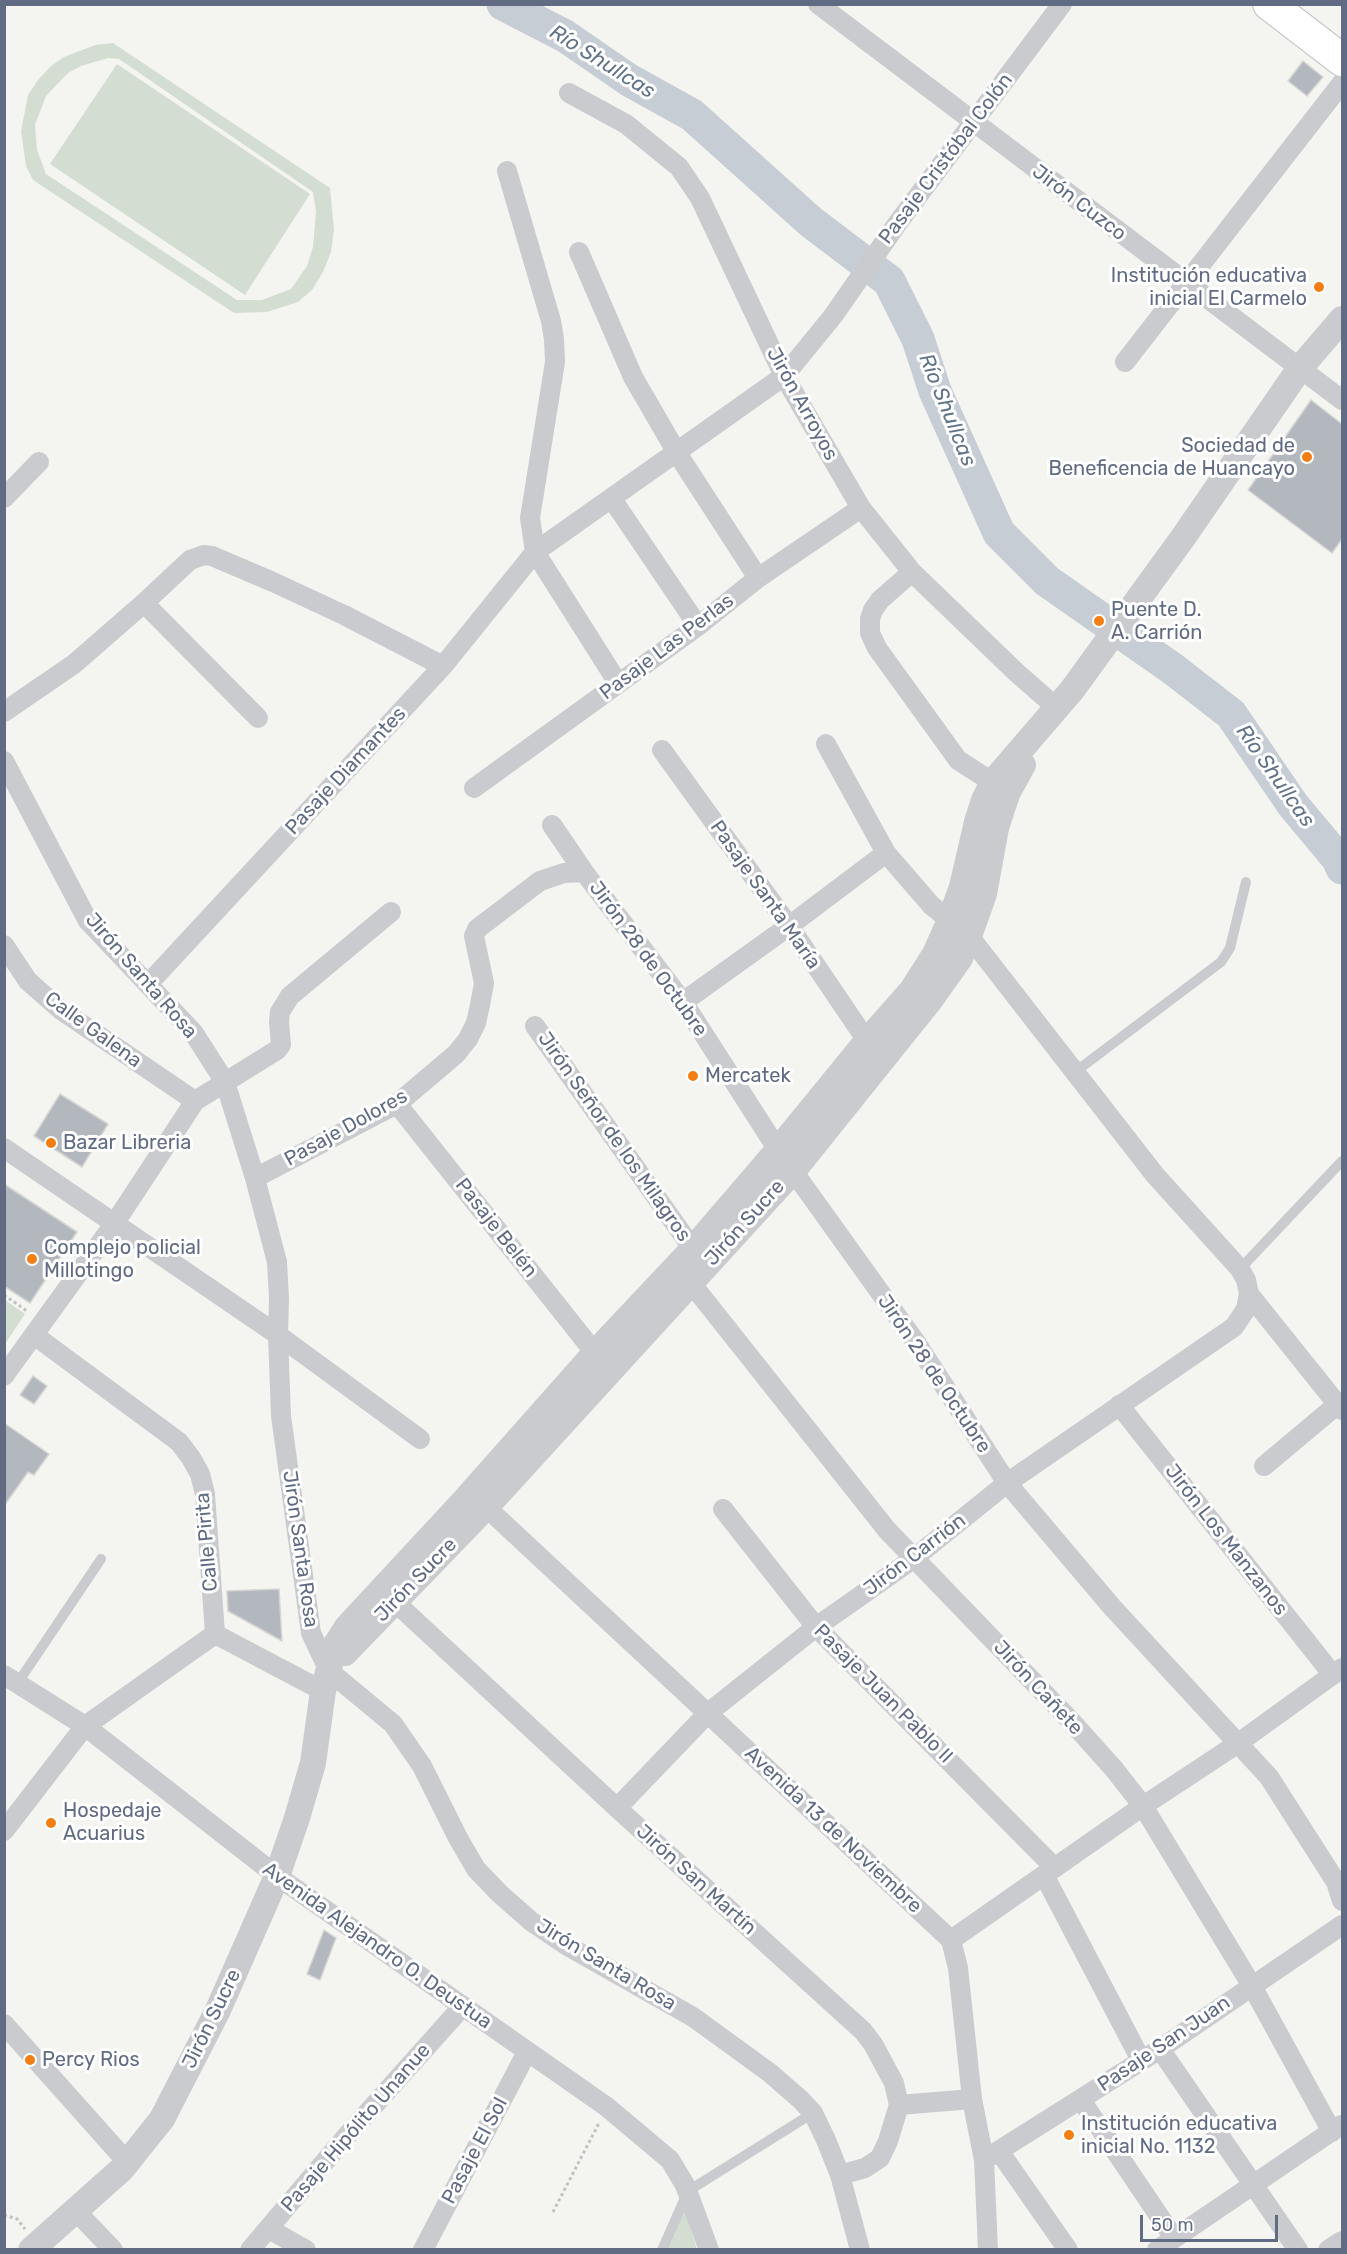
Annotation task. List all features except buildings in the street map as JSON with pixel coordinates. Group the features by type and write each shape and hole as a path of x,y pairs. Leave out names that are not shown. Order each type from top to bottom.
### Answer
{"main road":[{"path":"1269,4 1342,60"}],"street":[{"name":"Jirón Cuzco","path":"818,4 1342,400"},
{"name":"Pasaje Cristóbal Colón","path":"833,316 897,224 1062,4"},
{"path":"1125,362 1342,83"},
{"name":"Jirón Arroyos","path":"569,93 626,124 679,167 700,198 784,376 861,508 912,572 1017,673 1065,699"},
{"path":"507,171 551,321 554,339 555,362 530,518 535,552 618,683"},
{"path":"579,252 633,377 677,453 758,578"},
{"name":"Pasaje Diamantes","path":"149,983 444,666 535,552 784,376 833,316"},
{"name":"Jirón Sucre","path":"326,1681 793,1171 931,999 960,958 962,887 984,800 1000,787 1182,539 1300,368 1342,319"},
{"path":"4,498 39,462"},
{"path":"612,499 698,626"},
{"name":"Pasaje Las Perlas","path":"474,788 698,626 758,578 861,508"},
{"path":"4,712 74,664 196,556 212,556 344,615 444,666"},
{"path":"912,572 880,600 873,610 870,619 870,633 877,648 958,760 1000,787"},
{"path":"144,603 258,718"},
{"path":"826,744 886,853 932,905 960,928 1155,1175 1240,1269 1246,1280 1249,1294 1340,1407 1264,1466"},
{"name":"Pasaje Santa María","path":"662,750 789,926 867,1041"},
{"name":"Jirón Santa Rosa","path":"4,762 88,921 193,1032 225,1082 255,1178 277,1262 281,1416 310,1634 326,1681 393,1724 422,1767 476,1869 500,1894 532,1922 566,1945 693,2017 770,2073 801,2100 813,2113 840,2175 860,2250"},
{"name":"Jirón 28 de Octubre","path":"552,825 584,872 683,1002 778,1150 915,1341 1007,1483 1112,1607 1269,1778 1336,1882 1342,1901"},
{"path":"683,1002 886,853"},
{"name":"Pasaje Dolores","path":"255,1178 397,1104 456,1054 468,1039 476,1023 484,983 474,936 477,929 540,881 564,873 584,872"},
{"path":"4,1376 114,1224 195,1101 277,1050 281,1045 280,1012 290,996 391,912"},
{"name":"Jirón Sucre","path":"31,2250 128,2163 162,2119 218,2010 277,1876 297,1818 313,1763 326,1681 335,1646 347,1627 464,1502 595,1353 693,1249 912,990 935,954 960,928"},
{"name":"Calle Galena","path":"4,945 28,981 61,1010 195,1101"},
{"name":"Jirón Señor de los Milagros","path":"535,1026 693,1249"},
{"name":"Pasaje Belén","path":"397,1104 595,1353"},
{"path":"4,1148 278,1335 420,1439"},
{"name":"Jirón Cañete","path":"691,1283 887,1530 1049,1698 1113,1768 1143,1806 1337,2128"},
{"name":"Jirón Carrión","path":"617,1808 708,1713 816,1627 913,1559 1007,1483 1234,1327 1246,1310 1249,1294"},
{"name":"Calle Pirita","path":"39,1329 179,1442 191,1458 200,1474 205,1494 214,1634"},
{"name":"Jirón Los Manzanos","path":"1119,1405 1338,1672"},
{"name":"Avenida 13 de Noviembre","path":"486,1508 951,1940"},
{"name":"Pasaje Juan Pablo II","path":"723,1509 816,1627 1049,1871 1141,2060"},
{"name":"Jirón San Martín","path":"396,1603 617,1808 863,2031 873,2044 894,2083 899,2105"},
{"path":"4,1831 85,1726 214,1634 326,1681"},
{"path":"988,2250 991,2156 972,2099 958,1968 951,1940 1338,1672"},
{"name":"Avenida Alejandro O. Deustua","path":"11,1680 85,1726 277,1876 607,2107 670,2160 688,2192 709,2250"},
{"name":"Pasaje San Juan","path":"991,2156 1160,2049 1342,1925"},
{"name":"Pasaje Hipólito Unanue","path":"250,2250 344,2139 462,2007"},
{"path":"4,2024 128,2163"},
{"path":"1160,2049 1298,2250"},
{"name":"Pasaje El Sol","path":"423,2250 528,2052"},
{"path":"840,2175 865,2168 880,2158 899,2105 972,2099"},
{"path":"1081,2100 1174,2238"},
{"path":"1157,2250 1337,2128"},
{"path":"991,2156 1068,2250"},
{"path":"75,2210 113,2250"},
{"path":"269,2229 306,2250"},
{"path":"1328,2250 1342,2241"}],"lane":[{"path":"1075,1072 1221,962 1230,948 1246,882"},
{"path":"1240,1269 1342,1161"},
{"path":"11,1680 101,1559"},
{"path":"662,2250 688,2192 813,2113"}],"path":[{"path":"4,1295 39,1329"},
{"path":"554,2212 607,2107"}],"shaded area":[{"path":"113,43 330,188 334,230 331,252 312,290 298,302 267,312 234,313 33,180 26,166 21,131 28,95 51,66 64,57 95,45","holes":["108,58 119,59 313,192 316,212 313,247 307,266 291,289 262,300 237,300 46,174 37,150 35,125 46,96 68,73 81,66"]},
{"path":"117,64 310,194 245,295 50,164"},
{"path":"5,1300 25,1314 5,1344"},
{"path":"684,2208 697,2249 662,2250"}],"waterway":[{"name":"Río Shullcas","path":"503,4 565,36 629,80 692,115 811,222 889,281 918,339 935,391 999,533 1047,581 1173,669 1231,714 1293,805 1338,859 1342,868"}],"place":[{"name":"Institución educativa inicial El Carmelo","path":"1319,287"},
{"name":"Sociedad de Beneficencia de Huancayo","path":"1307,457"},
{"name":"Puente D. A. Carrión","path":"1099,621"},
{"name":"Mercatek","path":"693,1076"},
{"name":"Bazar Libreria","path":"51,1143"},
{"name":"Complejo policial Millotingo","path":"32,1259"},
{"name":"Hospedaje Acuarius","path":"51,1823"},
{"name":"Percy Rios","path":"30,2060"},
{"name":"Institución educativa inicial No. 1132","path":"1069,2135"}]}
